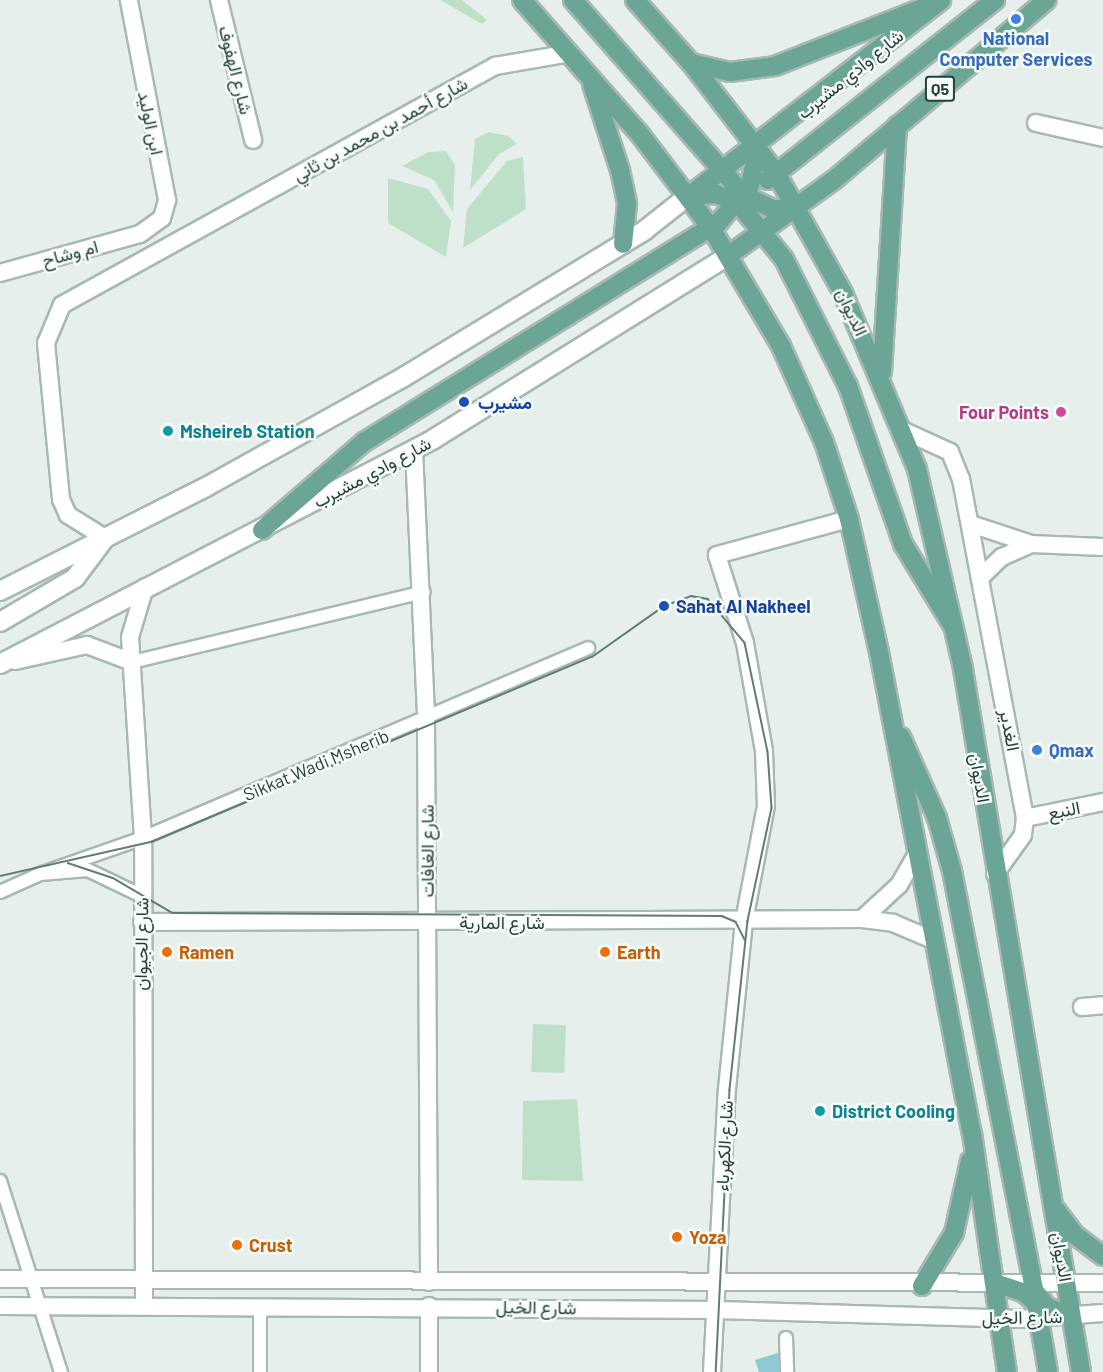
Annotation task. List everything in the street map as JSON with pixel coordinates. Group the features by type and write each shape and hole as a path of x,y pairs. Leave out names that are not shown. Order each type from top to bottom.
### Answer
{"main road":[{"path":"522,0 589,73 688,196 729,255 807,402 849,519 890,710 972,1133 1007,1372"},
{"path":"573,0 724,172 765,231 836,359 903,544 955,630"},
{"path":"634,0 691,63 758,146 797,208 773,209 716,194 688,196"},
{"path":"262,530 364,442 711,228 776,173 995,0"},
{"name":"Q5","path":"729,255 835,179 1047,0"},
{"path":"691,63 730,72 775,66 940,1"},
{"name":"شارع وادي مشيرب","path":"688,196 758,146 940,1"},
{"path":"589,73 620,170 627,204 623,244"},
{"path":"882,376 897,125"},
{"path":"729,255 730,231 756,173 758,146"},
{"name":"الديوان","path":"797,208 882,376 927,501 955,630 1081,1372"},
{"path":"890,710 946,846 1033,1284 1044,1304 1071,1317"},
{"path":"922,1286 959,1221 972,1133"},
{"path":"1052,1205 1075,1234 1103,1256"},
{"path":"995,1283 1029,1295 1041,1319 1048,1372"}],"street":[{"name":"ابن الوليد","path":"129,0 167,200 162,218 140,234"},
{"name":"شارع الهفوف","path":"219,0 253,140"},
{"name":"شارع أحمد بن محمد بن ثاني","path":"105,538 68,515 61,499 46,354 51,322 75,296 197,227 495,66 570,53"},
{"path":"1036,123 1103,138"},
{"path":"0,591 105,538 402,378 645,230 688,196"},
{"name":"ام وشاح","path":"0,273 140,234"},
{"name":"شارع وادي مشيرب","path":"0,664 145,587 262,530 414,450 729,255"},
{"name":"الغدير","path":"902,430 950,452 970,524 1025,818 1023,835 995,874"},
{"name":"شارع الغافات","path":"414,450 424,592 429,1282"},
{"name":"شارع الكهرباء","path":"712,1372 714,1310 744,921 766,806 764,752 745,643 717,555 849,519"},
{"path":"970,524 1031,544 1103,547"},
{"path":"0,622 75,578 105,538"},
{"path":"981,577 1002,557 1031,544"},
{"name":"شارع الجيوان","path":"144,1304 143,838 131,625 145,587"},
{"path":"0,664 87,645 132,662 424,592"},
{"name":"Sikkat Wadi Msherib","path":"0,892 40,874 143,838 588,648"},
{"name":"النبع","path":"1025,818 1103,802"},
{"path":"862,919 899,885 917,854"},
{"name":"Sikkat Wadi Msherib","path":"40,874 88,870 142,896"},
{"name":"شارع المارية","path":"142,922 862,919 893,923 933,940"},
{"path":"1082,1007 1103,1005"},
{"path":"0,1182 42,1305 61,1372"},
{"path":"429,1252 453,1281"},
{"name":"شارع الخيل","path":"0,1280 453,1281 716,1286 1103,1283"},
{"name":"شارع الخيل","path":"0,1306 144,1304 429,1306 714,1310 1000,1319 1041,1319 1103,1313"},
{"path":"260,1306 260,1372"},
{"path":"429,1306 429,1372"},
{"path":"786,1338 787,1372"}],"green space":[{"path":"440,0 462,0 487,20 482,24"},
{"path":"489,132 508,136 517,144 499,154 470,190 475,139"},
{"path":"446,151 455,165 453,212 434,180 402,166 428,152"},
{"path":"523,157 526,209 463,248 467,209 507,161"},
{"path":"388,178 428,189 451,221 446,257 388,223"},
{"path":"533,1024 566,1025 564,1073 531,1072"},
{"path":"577,1099 583,1181 522,1180 523,1101"}],"water":[{"path":"778,1353 783,1372 759,1372 755,1360"}],"tram line":[{"path":"0,876 151,842 592,657 664,606 691,596 708,599 745,643 768,752 772,808 748,921 730,1090 716,1372"},
{"path":"68,863 113,878 173,913 722,916 736,922 745,940"}],"place":[{"name":"National Computer Services","path":"1016,19"},
{"name":"مشيرب","path":"464,402"},
{"name":"Four Points","path":"1061,412"},
{"name":"Msheireb Station","path":"168,431"},
{"name":"Sahat Al Nakheel","path":"664,606"},
{"name":"Qmax","path":"1037,750"},
{"name":"Ramen","path":"167,952"},
{"name":"Earth","path":"605,952"},
{"name":"District Cooling","path":"820,1111"},
{"name":"Yoza","path":"677,1237"},
{"name":"Crust","path":"237,1245"}]}
